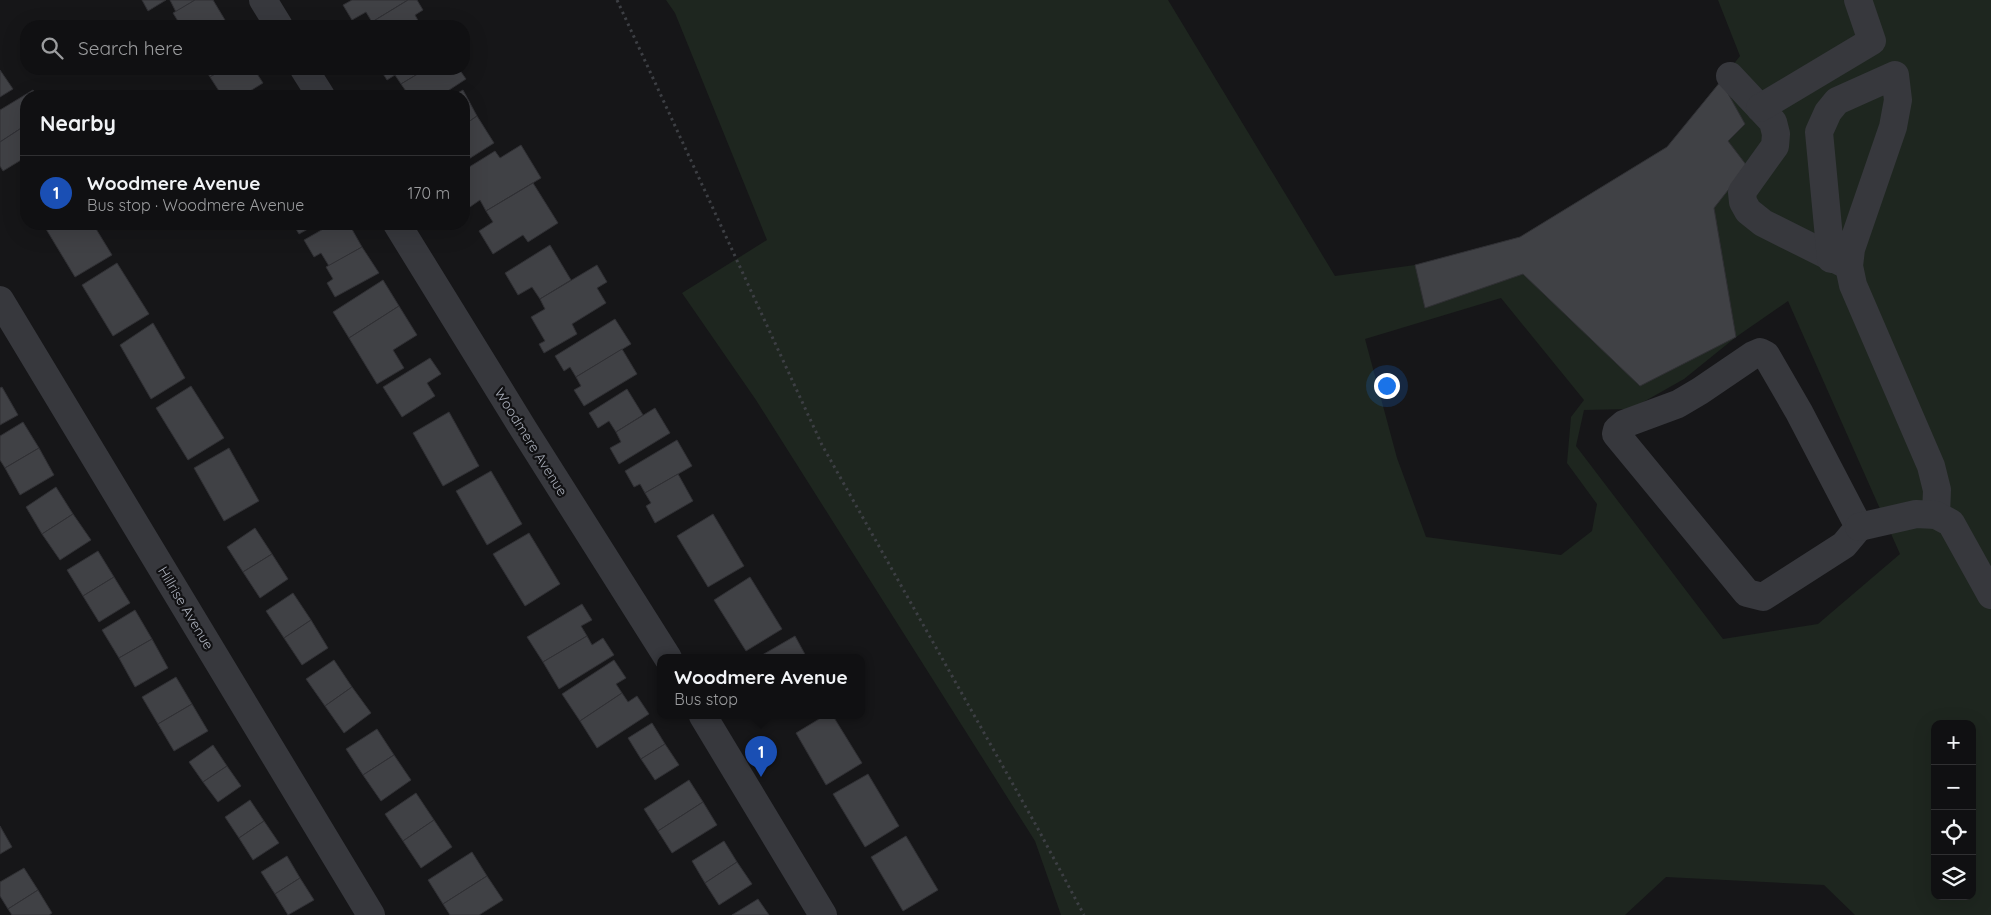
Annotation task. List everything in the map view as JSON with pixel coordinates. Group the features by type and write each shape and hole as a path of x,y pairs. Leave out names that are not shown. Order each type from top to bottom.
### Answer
{"street":[{"path":"263,0 275,20"},
{"path":"1840,262 1851,249 1893,127 1898,100 1895,75 1872,41 1858,0"},
{"path":"1760,108 1872,41"},
{"path":"308,75 316,90"},
{"path":"1895,75 1837,101 1828,112 1819,132 1840,262 1853,285 1931,466 1937,490 1936,515"},
{"path":"1730,76 1774,122 1776,134 1775,146 1742,192 1743,202 1748,211 1763,223 1840,262"},
{"name":"Woodmere Avenue","path":"402,230 524,430 665,654"},
{"name":"Hillrise Avenue","path":"0,300 371,915"},
{"path":"1859,527 1799,412 1766,355 1760,352 1678,404 1624,424 1617,430 1616,434 1747,594 1763,597 1844,546 1859,527 1916,514 1936,515 1951,523 1991,595"},
{"path":"705,719 823,915"}],"path":[{"path":"616,0 822,445 1037,827 1084,915"}],"shaded area":[{"path":"666,0 1168,0 1335,276 1415,265 1520,237 1670,145 1740,56 1718,0 1991,0 1991,915 1855,915 1824,885 1666,877 1625,915 1061,915 1035,841 756,400 682,293 767,240 675,13","holes":["1501,298 1584,400 1571,417 1567,463 1597,504 1592,531 1561,555 1426,537 1397,458 1365,339","1788,301 1900,554 1818,624 1723,639 1576,446 1584,410 1631,409 1684,379 1736,337"]}],"building":[{"path":"142,0 166,0 148,11"},
{"path":"170,0 195,0 176,12"},
{"path":"195,0 213,0 225,20 177,20 173,13"},
{"path":"352,0 408,0 375,20 371,20 366,12 352,20 343,5"},
{"path":"408,0 417,0 423,10 415,15 418,20 375,20"},
{"path":"0,70 13,89 0,97"},
{"path":"214,75 258,75 263,83 252,90 218,90 210,77"},
{"path":"384,75 395,75 387,80"},
{"path":"395,75 416,75 401,84"},
{"path":"416,75 463,75 466,79 449,90 405,90 401,84"},
{"path":"1721,81 1745,124 1728,141 1747,166 1714,208 1736,337 1640,386 1523,274 1425,308 1415,265 1520,237 1667,147"},
{"path":"20,98 20,129 0,142 0,110"},
{"path":"470,103 477,116 470,121"},
{"path":"477,116 494,143 470,158 470,121"},
{"path":"20,129 20,161 3,171 0,166 0,142"},
{"path":"521,145 541,178 486,211 480,200 470,207 470,167 495,151 500,158"},
{"path":"533,183 558,223 528,242 523,235 493,254 479,231 493,222 486,211"},
{"path":"47,230 97,230 112,255 75,277"},
{"path":"297,230 306,230 299,234"},
{"path":"322,230 352,230 362,247 329,266 321,253 314,257 304,240"},
{"path":"550,245 571,280 540,299 532,287 518,295 505,273"},
{"path":"362,247 379,273 335,297 327,283 333,279 326,267"},
{"path":"117,263 149,314 113,336 82,285"},
{"path":"597,265 607,282 597,288 606,303 572,324 577,334 544,353 539,344 545,341 531,317 545,309 540,299"},
{"path":"383,280 399,306 349,338 333,312"},
{"path":"399,306 417,335 393,350 404,368 377,384 349,338"},
{"path":"615,319 631,344 576,377 570,367 564,371 555,356"},
{"path":"153,323 185,378 151,399 120,345"},
{"path":"622,349 637,374 584,406 574,390 581,386 576,377"},
{"path":"430,358 441,374 427,383 435,396 402,417 383,387"},
{"path":"191,386 224,438 188,460 156,408"},
{"path":"2,387 18,415 0,425 0,388"},
{"path":"627,389 643,415 616,432 609,421 598,428 589,413"},
{"path":"655,408 670,433 619,464 610,448 621,442 616,432"},
{"path":"449,412 479,466 443,486 413,433"},
{"path":"23,422 39,448 5,468 0,460 0,436"},
{"path":"677,440 692,466 645,493 640,484 634,487 625,471"},
{"path":"39,448 54,475 20,495 5,468"},
{"path":"229,448 259,501 224,521 194,468"},
{"path":"491,471 522,524 487,545 456,491"},
{"path":"678,474 693,501 655,523 646,506 651,503 645,493"},
{"path":"56,487 73,514 42,534 26,507"},
{"path":"73,514 91,540 60,560 42,534"},
{"path":"713,514 744,566 708,587 677,536"},
{"path":"255,528 272,554 243,572 227,547"},
{"path":"529,533 560,584 525,606 493,554"},
{"path":"98,551 114,577 83,596 67,570"},
{"path":"272,554 288,579 260,598 243,572"},
{"path":"114,577 130,603 99,622 83,596"},
{"path":"750,577 782,629 746,651 714,600"},
{"path":"293,593 311,620 284,638 266,611"},
{"path":"582,604 592,620 581,626 587,636 543,662 527,637"},
{"path":"135,610 152,639 119,658 102,630"},
{"path":"311,620 328,648 302,665 284,638"},
{"path":"587,636 592,645 603,638 614,655 559,689 543,662"},
{"path":"795,636 805,654 764,654"},
{"path":"152,639 168,668 135,687 119,658"},
{"path":"334,660 352,687 325,706 306,679"},
{"path":"614,660 626,678 616,684 622,693 580,721 562,694"},
{"path":"176,677 192,704 158,724 142,697"},
{"path":"352,687 371,713 344,733 325,706"},
{"path":"622,693 628,702 637,696 649,714 597,748 580,721"},
{"path":"192,704 208,731 174,751 158,724"},
{"path":"819,719 835,719 862,763 826,785 796,733"},
{"path":"652,723 665,744 641,759 628,738"},
{"path":"377,729 394,755 363,775 346,749"},
{"path":"665,744 679,765 655,780 641,759"},
{"path":"213,745 227,766 203,782 189,762"},
{"path":"394,755 411,780 381,801 363,775"},
{"path":"227,766 241,786 218,802 203,782"},
{"path":"868,774 899,826 865,847 833,794"},
{"path":"689,780 703,802 658,831 644,809"},
{"path":"416,793 434,820 403,841 385,814"},
{"path":"250,800 264,821 239,838 225,817"},
{"path":"703,802 717,825 672,853 658,831"},
{"path":"434,820 452,847 421,868 403,841"},
{"path":"264,821 279,843 253,860 239,838"},
{"path":"0,826 12,847 0,854"},
{"path":"906,836 938,890 903,911 871,857"},
{"path":"724,841 737,862 705,883 692,861"},
{"path":"472,852 487,876 443,904 428,880"},
{"path":"287,856 300,878 275,894 261,872"},
{"path":"737,862 752,884 719,905 705,883"},
{"path":"24,868 38,890 8,909 0,896 0,882"},
{"path":"487,876 503,900 479,915 450,915 443,904"},
{"path":"300,878 314,900 288,915 275,894"},
{"path":"38,890 52,913 49,915 12,915 8,909"},
{"path":"758,899 769,915 732,915"}],"place":[{"name":"Woodmere Avenue","path":"761,777"}]}
